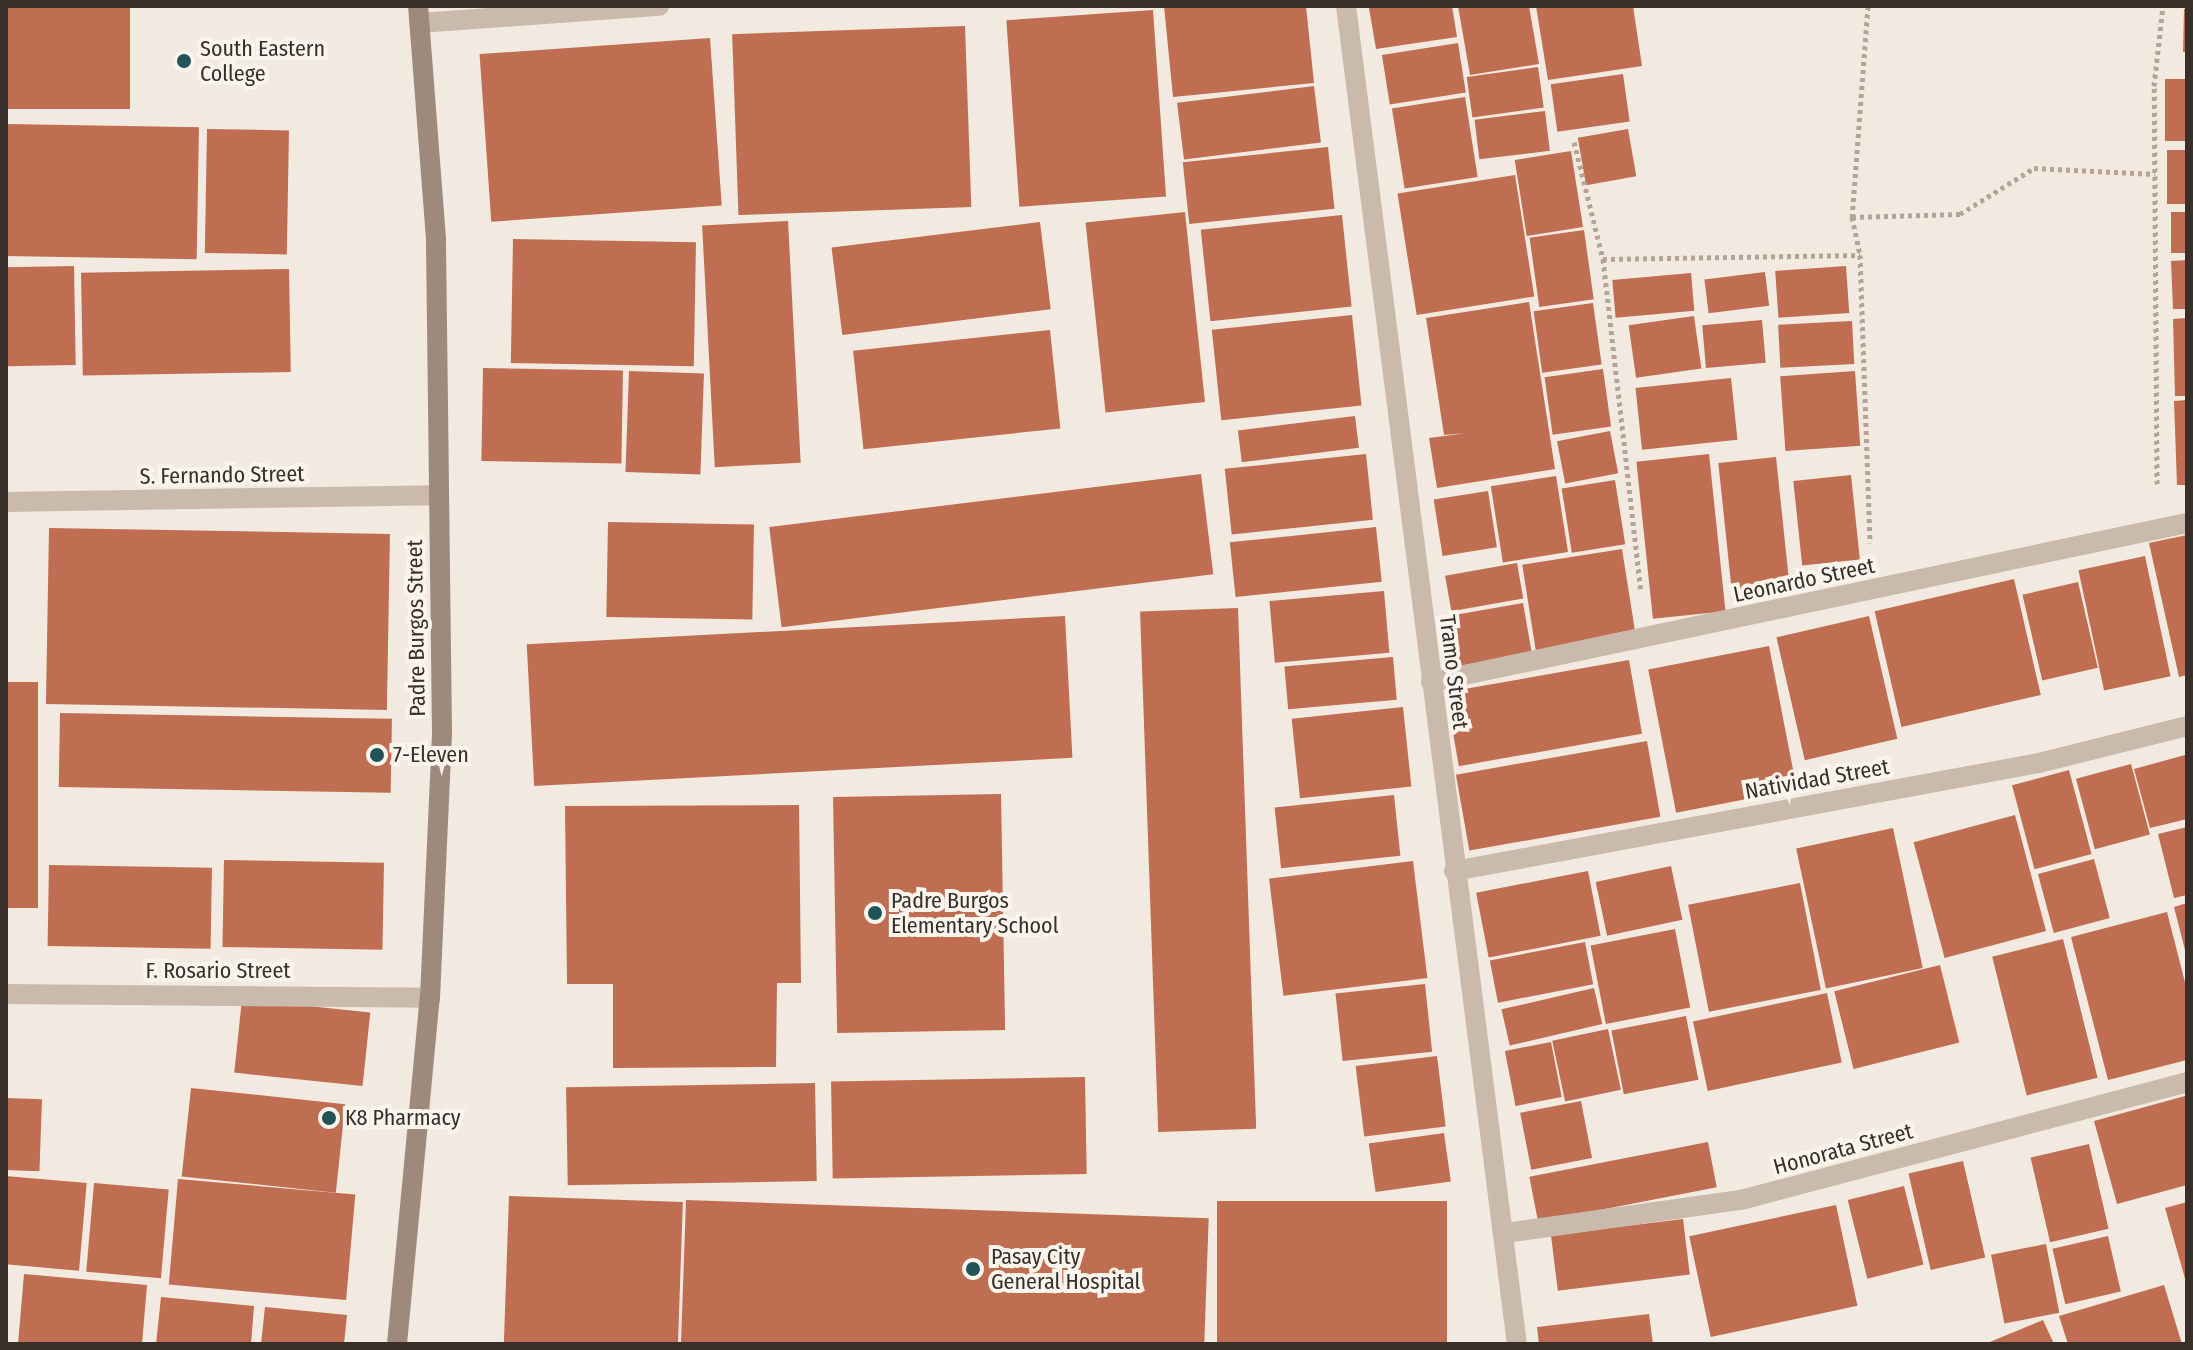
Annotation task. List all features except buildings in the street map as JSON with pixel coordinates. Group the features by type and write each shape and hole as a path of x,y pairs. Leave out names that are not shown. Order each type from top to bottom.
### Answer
{"street":[{"path":"418,14 659,6"},
{"name":"Tramo Street","path":"1346,6 1454,871 1505,1233 1517,1344"},
{"name":"Padre Burgos Street","path":"397,1344 430,998 442,734 436,239 418,14"},
{"name":"S. Fernando Street","path":"6,502 438,495"},
{"name":"Leonardo Street","path":"1431,682 2187,523"},
{"name":"Natividad Street","path":"1454,871 2039,763 2187,726"},
{"name":"F. Rosario Street","path":"6,994 430,998"},
{"name":"Honorata Street","path":"1505,1233 1741,1200 2187,1082"}],"path":[{"path":"1868,6 1852,217 1860,255 1872,591"},
{"path":"2158,529 2154,86 2163,6"},
{"path":"1574,142 1603,259 1646,637"},
{"path":"1852,217 1960,214 2034,168 2155,174"},
{"path":"1603,259 1860,255"}],"place":[{"name":"South Eastern College","path":"184,61"},
{"name":"7-Eleven","path":"377,755"},
{"name":"Padre Burgos Elementary School","path":"875,913"},
{"name":"K8 Pharmacy","path":"329,1118"},
{"name":"Pasay City General Hospital","path":"973,1269"}]}
